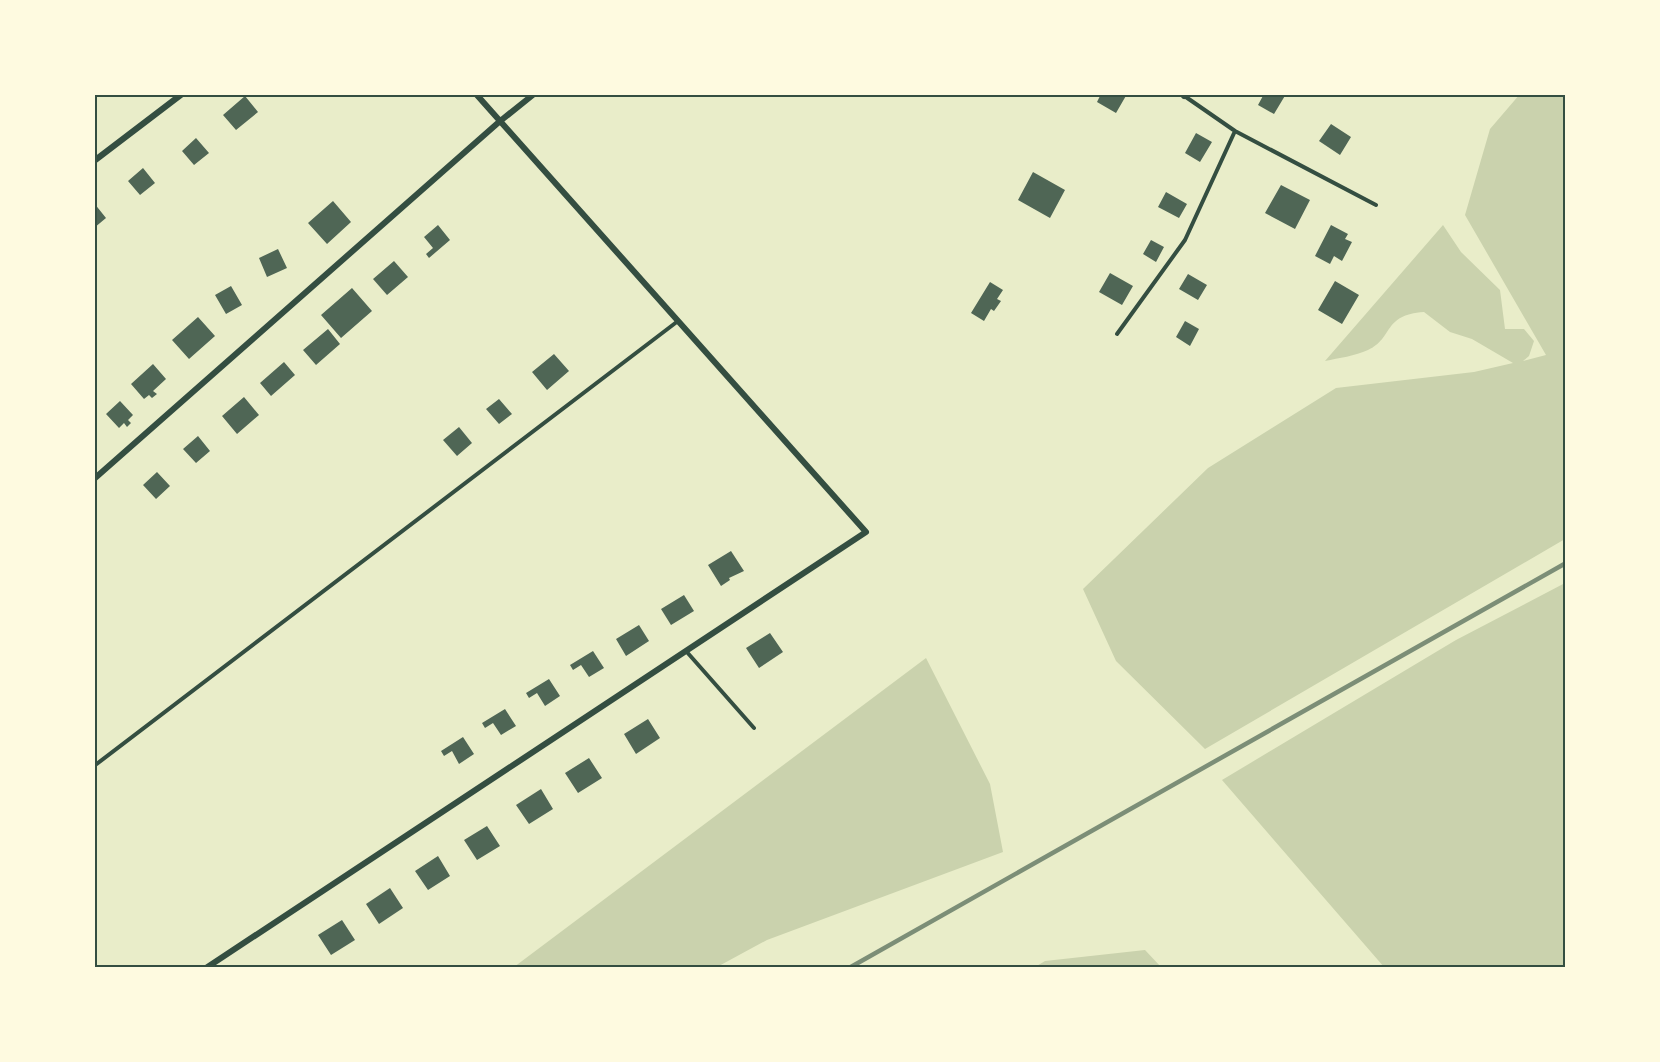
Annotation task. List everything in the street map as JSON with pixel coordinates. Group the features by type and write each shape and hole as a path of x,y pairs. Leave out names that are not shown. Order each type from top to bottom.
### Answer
{"street":[{"path":"94,161 182,94"},
{"path":"206,968 866,532 476,94"},
{"path":"94,479 499,122 534,94"}],"lane":[{"path":"1184,95 1235,131 1376,205"},
{"path":"1118,334 1185,240 1235,131"},
{"path":"94,766 679,321"},
{"path":"686,651 754,728"}],"green space":[{"path":"1520,94 1565,95 1565,539 1205,749 1116,661 1083,589 1208,468 1336,388 1474,372 1513,363 1472,339 1450,332 1424,312 1411,314 1395,322 1382,339 1368,350 1325,361 1443,225 1461,252 1500,290 1505,329 1524,329 1534,341 1529,356 1523,361 1546,355 1465,215 1490,129"},
{"path":"1565,583 1565,967 1384,967 1222,780 1456,640"},
{"path":"926,658 990,784 1003,852 767,940 717,967 514,967"},
{"path":"1145,950 1161,967 1035,967 1045,961"}],"building":[{"path":"1101,94 1127,94 1116,113 1097,102"},
{"path":"1264,94 1286,94 1274,114 1258,105"},
{"path":"245,96 258,112 236,130 223,115"},
{"path":"1331,124 1351,137 1340,155 1319,141"},
{"path":"1196,133 1212,142 1200,162 1185,153"},
{"path":"196,138 209,153 194,165 182,151"},
{"path":"143,168 155,183 140,195 128,181"},
{"path":"1033,172 1065,190 1050,218 1018,200"},
{"path":"1281,185 1310,200 1295,229 1265,213"},
{"path":"1166,192 1187,204 1179,218 1158,207"},
{"path":"333,201 351,222 327,244 308,223"},
{"path":"94,203 106,218 94,228"},
{"path":"438,225 450,240 429,258 426,254 433,248 424,237"},
{"path":"1331,225 1348,234 1345,239 1352,242 1342,261 1334,256 1330,264 1315,256"},
{"path":"1151,240 1164,247 1156,262 1143,254"},
{"path":"278,249 287,268 267,277 259,258"},
{"path":"394,261 408,277 387,295 373,279"},
{"path":"1110,273 1133,286 1122,305 1099,292"},
{"path":"1188,274 1207,285 1198,300 1179,289"},
{"path":"1335,281 1359,295 1342,324 1318,310"},
{"path":"990,282 1003,290 997,299 1001,301 994,311 991,309 984,321 971,313"},
{"path":"231,286 242,305 226,314 215,295"},
{"path":"352,288 372,311 341,338 321,315"},
{"path":"198,317 215,336 189,359 172,340"},
{"path":"1185,321 1199,329 1190,346 1176,337"},
{"path":"328,329 340,344 316,365 303,350"},
{"path":"554,354 569,371 547,390 532,372"},
{"path":"284,362 295,375 271,396 260,383"},
{"path":"153,364 166,379 153,391 157,394 152,398 149,395 144,399 131,384"},
{"path":"244,397 259,415 237,434 222,416"},
{"path":"499,399 512,414 499,424 486,409"},
{"path":"120,401 133,415 128,420 131,423 127,427 124,423 119,428 106,414"},
{"path":"459,427 472,443 457,456 443,440"},
{"path":"198,436 210,451 196,463 183,449"},
{"path":"157,472 170,486 156,499 143,485"},
{"path":"731,551 744,571 729,578 730,580 721,586 708,565"},
{"path":"684,595 694,611 671,625 661,609"},
{"path":"639,625 649,641 626,656 616,639"},
{"path":"770,633 783,652 759,668 746,648"},
{"path":"593,651 604,668 589,677 581,665 573,670 570,665"},
{"path":"549,679 560,696 545,706 537,693 529,698 526,693"},
{"path":"505,709 516,726 501,735 493,723 485,728 482,723"},
{"path":"648,719 660,738 636,754 624,734"},
{"path":"463,737 474,754 459,764 452,751 444,756 441,751"},
{"path":"589,758 602,778 578,793 565,773"},
{"path":"541,789 553,809 529,824 516,805"},
{"path":"487,826 500,846 477,860 464,840"},
{"path":"438,856 450,876 428,890 415,871"},
{"path":"390,888 403,908 379,924 366,904"},
{"path":"342,920 355,940 331,955 318,935"}],"railway":[{"path":"849,968 1566,563"}]}
